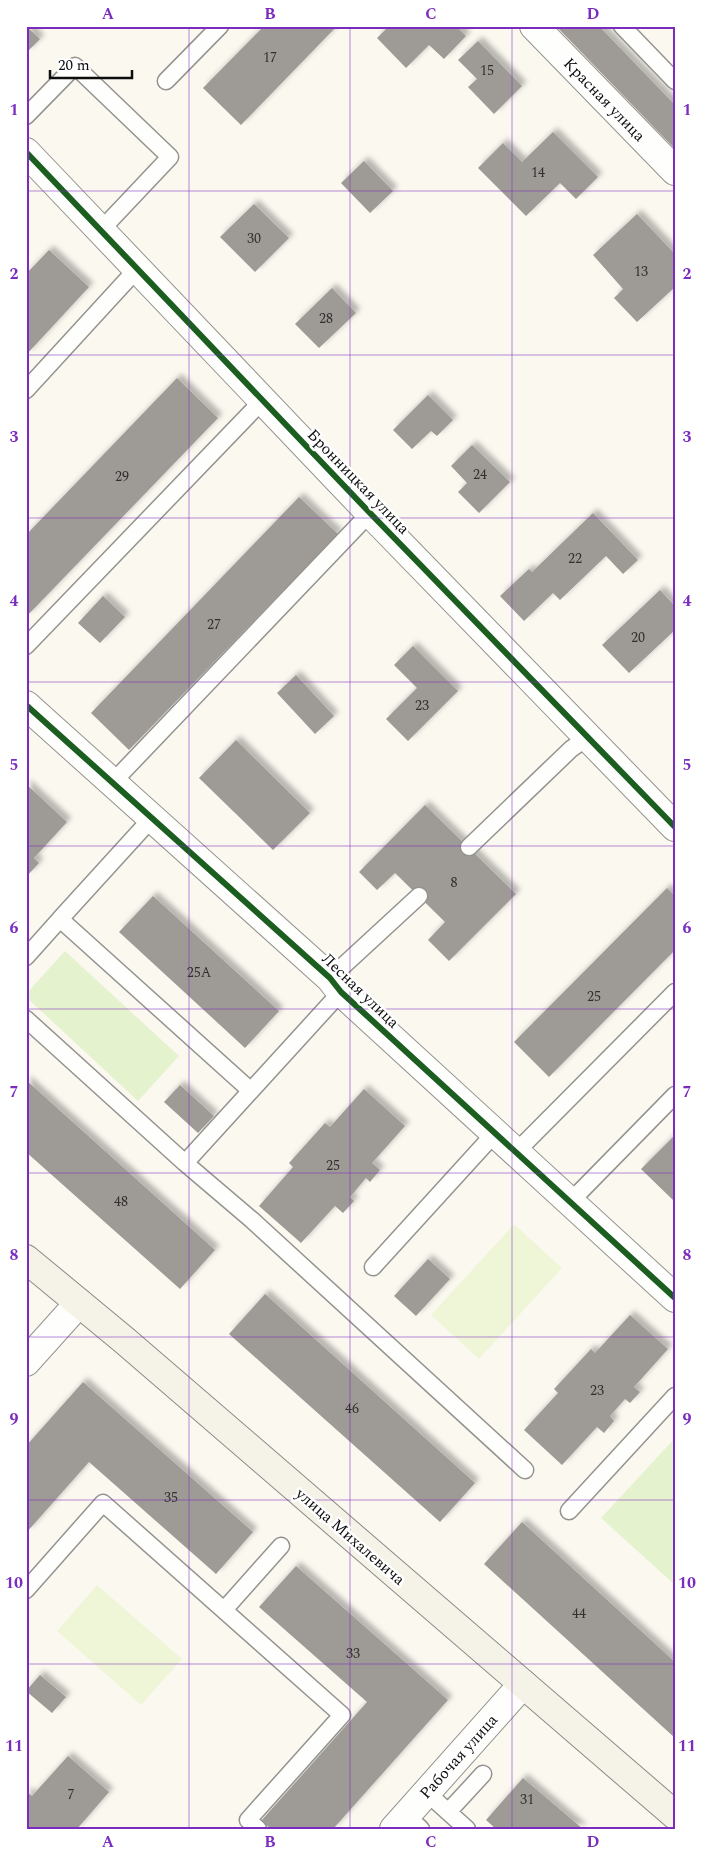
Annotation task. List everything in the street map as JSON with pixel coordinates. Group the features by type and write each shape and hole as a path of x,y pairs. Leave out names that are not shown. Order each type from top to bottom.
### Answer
{"main road":[{"name":"улица Михалевича","path":"26,1259 124,1340 675,1815"}],"street":[{"name":"Красная улица","path":"534,26 675,171"},
{"name":"Бронницкая улица","path":"26,152 370,513 675,827"},
{"name":"Лесная улица","path":"26,705 113,782 675,1298"},
{"path":"26,1362 79,1303"},
{"name":"Рабочая улица","path":"407,1824 426,1792 523,1684"}],"lane":[{"path":"166,81 220,26"},
{"path":"622,26 675,81"},
{"path":"26,116 74,66 170,156 101,230"},
{"path":"26,390 137,269"},
{"path":"26,646 263,400"},
{"path":"113,782 370,513"},
{"path":"469,847 571,749 588,737"},
{"path":"26,957 152,818"},
{"path":"186,1163 251,1091 335,985 419,896"},
{"path":"60,919 251,1091"},
{"path":"516,1152 675,992"},
{"path":"26,1020 252,1220 524,1470"},
{"path":"570,1202 675,1095"},
{"path":"374,1267 495,1133"},
{"path":"570,1511 675,1396"},
{"path":"26,1590 103,1503 342,1715 248,1820 258,1829"},
{"path":"224,1610 280,1546"},
{"path":"448,1812 483,1774"},
{"path":"426,1792 467,1829"}],"green space":[{"path":"65,951 179,1056 138,1101 26,997 26,994"},
{"path":"514,1224 562,1268 479,1359 431,1315"},
{"path":"675,1438 675,1585 601,1518"},
{"path":"97,1585 182,1659 141,1705 57,1631"}],"building":[{"path":"26,26 40,39 26,53"},
{"path":"264,26 337,26 241,125 203,88"},
{"path":"389,26 456,26 466,36 444,59 429,45 406,68 377,38"},
{"path":"556,26 599,26 675,105 675,149"},
{"path":"478,41 522,86 494,114 468,87 477,79 458,60"},
{"path":"553,132 598,177 576,199 560,183 526,216 478,168 503,143 522,162"},
{"path":"364,161 393,191 370,213 341,183"},
{"path":"254,204 289,238 255,272 220,237"},
{"path":"637,214 675,254 675,287 637,322 614,298 623,289 593,255"},
{"path":"49,250 89,287 26,355 26,274"},
{"path":"332,288 356,313 319,348 295,324"},
{"path":"177,378 218,418 26,617 26,535"},
{"path":"428,395 453,420 437,436 431,431 412,449 393,430"},
{"path":"472,445 510,482 479,513 458,492 467,483 451,466"},
{"path":"299,497 338,534 129,750 91,713"},
{"path":"593,513 638,560 623,574 606,556 560,600 553,593 524,621 500,596 529,569 532,572"},
{"path":"660,590 675,606 675,630 629,673 602,645"},
{"path":"103,596 125,617 100,643 78,623"},
{"path":"413,646 458,691 408,741 386,719 417,688 394,665"},
{"path":"296,675 334,716 315,734 277,693"},
{"path":"236,740 310,813 273,850 199,778"},
{"path":"26,784 67,822 34,858 39,863 27,876"},
{"path":"425,805 516,894 449,961 428,940 445,922 395,873 377,890 359,872"},
{"path":"667,888 675,896 675,950 549,1077 514,1042"},
{"path":"153,896 279,1011 245,1048 119,932"},
{"path":"26,1080 215,1250 180,1289 26,1152"},
{"path":"180,1085 214,1116 198,1133 164,1102"},
{"path":"364,1089 405,1126 372,1163 380,1170 370,1182 366,1178 350,1197 354,1201 343,1213 335,1206 301,1243 259,1206 293,1167 289,1163 325,1123 330,1127"},
{"path":"675,1135 675,1202 641,1169"},
{"path":"428,1259 450,1279 416,1316 394,1296"},
{"path":"265,1294 475,1483 440,1522 229,1334"},
{"path":"630,1315 668,1349 634,1387 640,1392 630,1403 625,1399 610,1416 614,1421 604,1433 597,1427 562,1465 524,1430 558,1393 554,1389 591,1349 595,1353"},
{"path":"83,1382 253,1532 216,1574 89,1462 26,1533 26,1446"},
{"path":"522,1522 675,1662 675,1738 484,1564"},
{"path":"296,1566 448,1700 333,1829 271,1829 261,1821 367,1702 259,1607"},
{"path":"40,1675 66,1697 52,1713 26,1691"},
{"path":"68,1756 109,1792 77,1829 26,1829 26,1791 32,1796"},
{"path":"523,1778 583,1829 496,1829 486,1820"}],"cycle path":[{"path":"26,152 370,513 675,827"},
{"path":"26,705 330,978 341,992 675,1298"}]}
